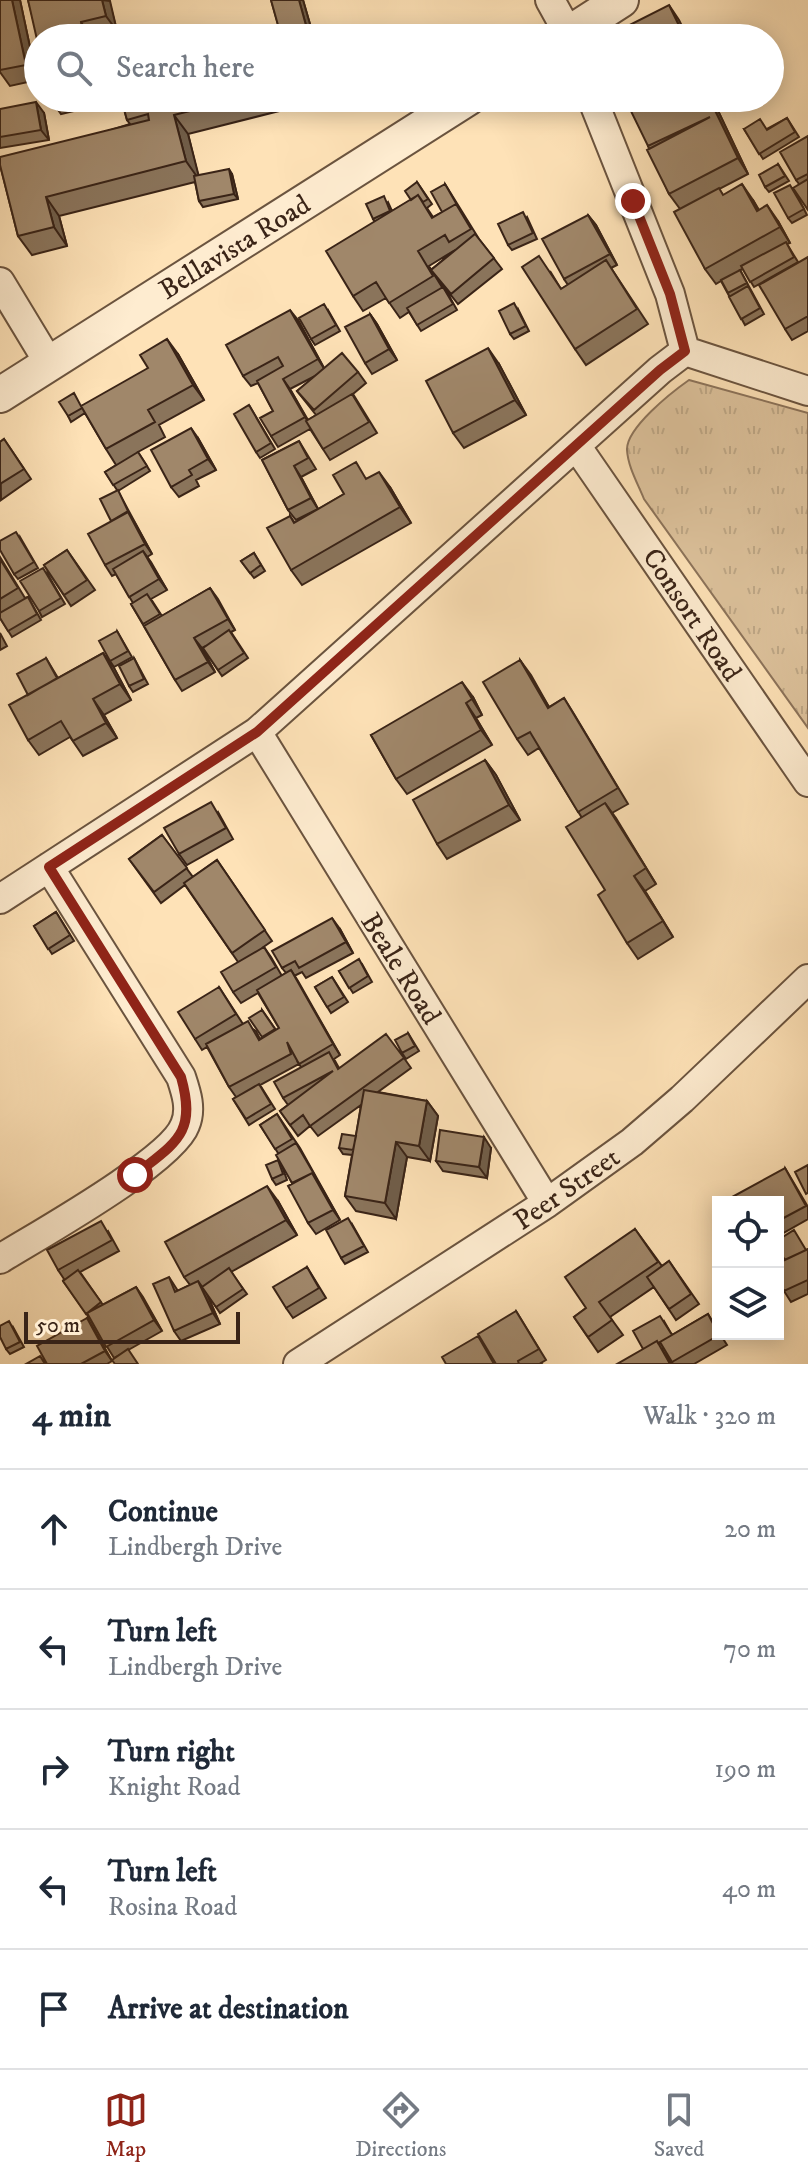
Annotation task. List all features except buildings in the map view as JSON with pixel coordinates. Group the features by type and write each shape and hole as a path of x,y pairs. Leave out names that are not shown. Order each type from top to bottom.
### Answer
{"street":[{"path":"550,0 562,24"},
{"path":"586,24 621,0"},
{"name":"Bellavista Road","path":"0,395 446,112"},
{"path":"598,112 670,294 685,351"},
{"path":"0,282 49,363"},
{"path":"685,351 808,391"},
{"path":"0,899 257,732 660,370 685,351"},
{"name":"Consort Road","path":"577,447 808,782"},
{"name":"Beale Road","path":"257,732 547,1203"},
{"path":"0,1259 135,1175 171,1146 185,1126 189,1104 181,1077 49,867"},
{"name":"Peer Street","path":"298,1364 590,1174 652,1125 808,979"}],"green space":[{"path":"689,380 808,413 808,728 644,499 631,469 627,450 634,431 651,411"}],"route":[{"path":"135,1175 171,1146 185,1126 189,1104 181,1077 49,867 257,732 660,370 685,351 670,294 633,201"}]}
